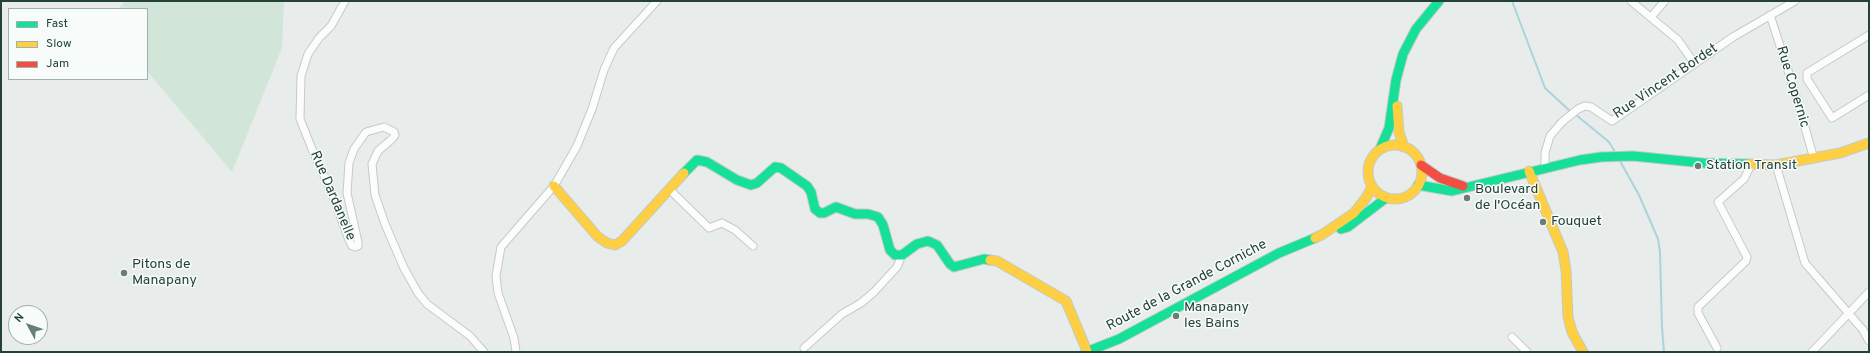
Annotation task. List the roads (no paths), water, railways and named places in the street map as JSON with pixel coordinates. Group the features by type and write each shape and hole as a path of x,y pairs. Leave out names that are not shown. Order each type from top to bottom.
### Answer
{"main road":[{"path":"1380,149 1392,145 1404,147 1416,155 1422,172 1415,190 1405,197 1386,198 1381,195 1372,187 1369,181 1368,169 1372,158 1380,149 1389,128 1396,80 1401,60 1410,40 1439,1"},
{"path":"1396,80 1399,132 1404,147"},
{"path":"1418,185 1452,191 1473,187 1529,171 1601,157 1633,156 1703,163 1776,165 1840,153 1869,142"},
{"path":"554,186 598,237 607,243 615,245 622,241 697,160 707,162 737,180 751,185 757,183 775,167 781,168 807,186 811,192 815,209 820,212 824,213 836,206 855,214 868,214 878,217 883,225 890,250 895,255 902,255 918,244 928,240 937,245 950,264 954,266 959,267 984,259 997,261 1066,300 1092,351"},
{"path":"1421,166 1434,175 1454,184 1473,187"},
{"path":"1529,171 1563,252 1566,270 1568,317 1572,332 1583,352"},
{"name":"Route de la Grande Corniche","path":"1323,234 1354,213 1364,202 1372,187"},
{"name":"Route de la Grande Corniche","path":"1092,351 1279,253 1323,234 1348,227 1386,198"}],"street":[{"name":"Rue Dardanelle","path":"345,1 331,26 319,38 308,54 301,76 300,119 331,191 349,240 352,246 355,247 358,246 358,242 347,193 347,179 351,156 366,132 384,127 394,132 395,135 378,151 372,164 376,195 385,224 404,268 418,293 427,304 470,336 484,352"},
{"path":"516,352 514,338 498,294 496,276 501,247 554,186 577,146 592,109 604,70 614,48 648,13 657,1"},
{"path":"1632,1 1678,40 1694,63"},
{"path":"1651,17 1665,1"},
{"name":"Rue Vincent Bordet","path":"1545,168 1545,152 1550,136 1562,122 1578,109 1585,106 1591,107 1612,121 1694,63 1795,1"},
{"name":"Rue Copernic","path":"1770,15 1793,86 1814,159"},
{"path":"1869,35 1807,73 1807,79 1832,118 1869,95"},
{"path":"1717,348 1698,313 1698,307 1746,261 1747,257 1718,202 1744,179 1751,165"},
{"path":"1776,165 1805,263 1863,330 1869,341"},
{"path":"669,189 709,228 722,223 735,230 753,246"},
{"path":"804,348 842,314 861,303 874,292 897,266 902,255"},
{"path":"1812,352 1869,292"},
{"path":"1512,337 1527,352"}],"waterway":[{"path":"1512,1 1545,88 1571,112"},
{"path":"1575,114 1609,142 1615,152"},
{"path":"1620,161 1639,195 1658,239 1660,252 1664,352"}],"place":[{"name":"Station Transit","path":"1698,166"},
{"name":"Boulevard de l'Océan","path":"1467,198"},
{"name":"Fouquet","path":"1543,222"},
{"name":"Pitons de Manapany","path":"124,273"},
{"name":"Manapany les Bains","path":"1176,316"}]}
